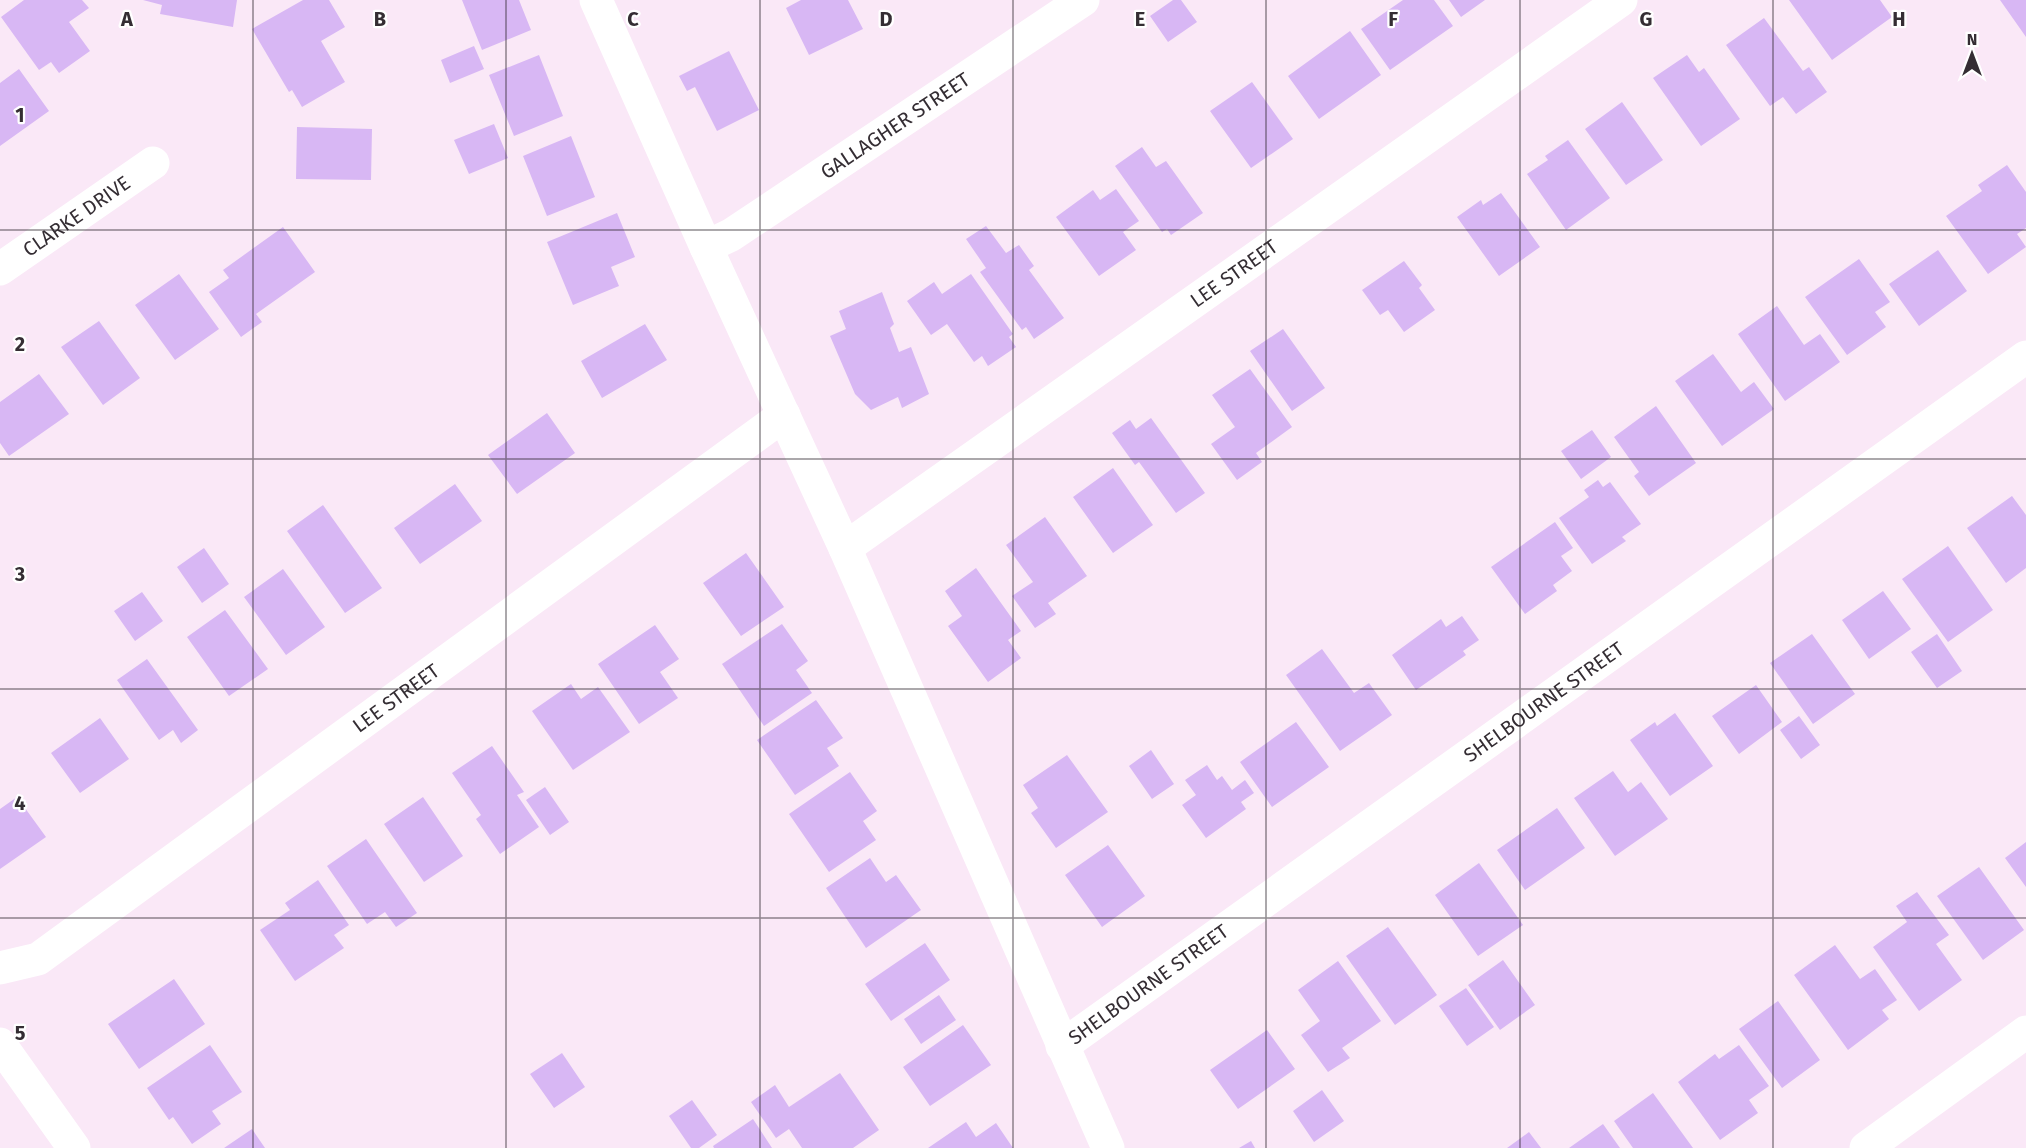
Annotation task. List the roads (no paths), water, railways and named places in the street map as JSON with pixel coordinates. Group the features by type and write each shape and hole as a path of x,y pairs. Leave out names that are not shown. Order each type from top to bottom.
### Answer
{"street":[{"path":"596,0 706,247 845,548 1108,1148"},
{"name":"GALLAGHER STREET","path":"706,247 731,235 1083,0"},
{"name":"LEE STREET","path":"845,548 1621,0"},
{"name":"CLARKE DRIVE","path":"0,269 153,163"},
{"name":"SHELBOURNE STREET","path":"1062,1046 2026,357"},
{"name":"LEE STREET","path":"0,968 38,959 784,415"},
{"path":"1866,1148 2026,1032"},
{"path":"0,1044 74,1148"}]}
